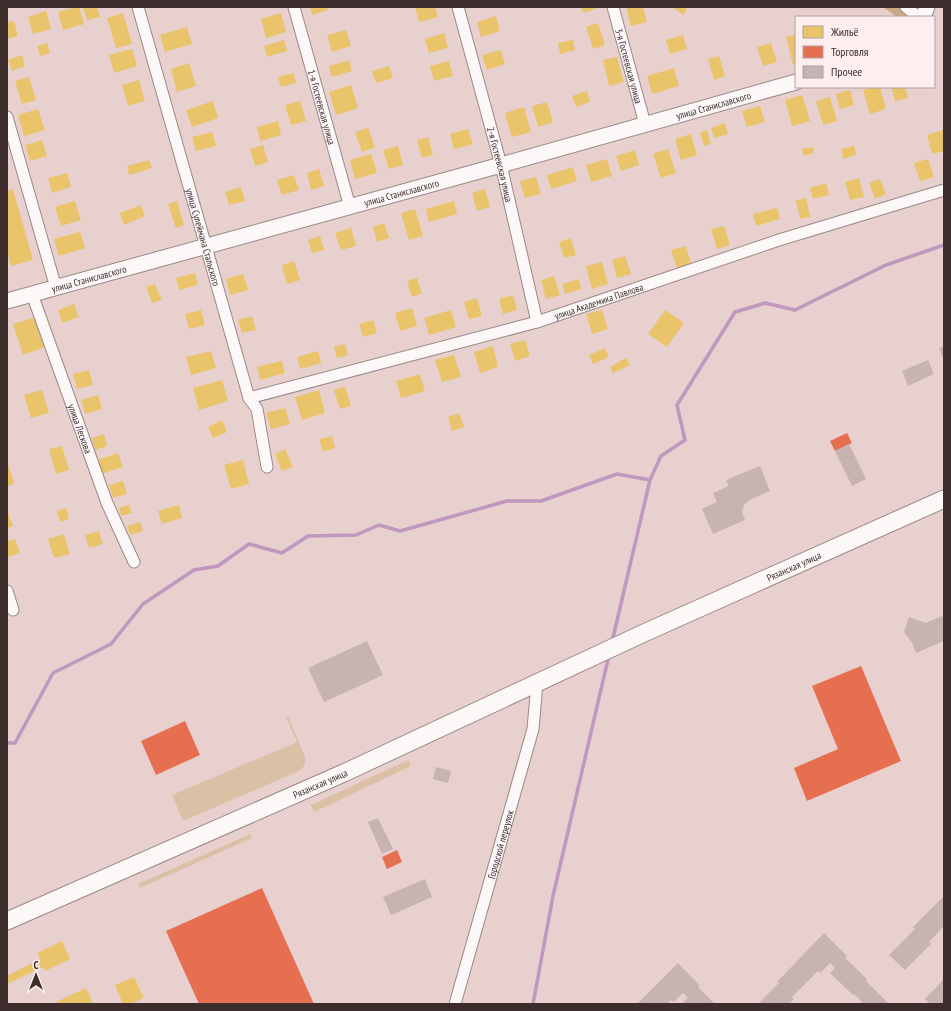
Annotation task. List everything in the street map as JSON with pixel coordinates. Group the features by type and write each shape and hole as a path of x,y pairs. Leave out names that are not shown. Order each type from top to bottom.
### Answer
{"main road":[{"name":"Рязанская улица","path":"7,921 346,772 637,636 944,499"}],"street":[{"name":"улица Сулеймана Стальского","path":"138,7 249,398 257,409 267,467"},
{"name":"1-я Гостеевская улица","path":"294,7 350,207"},
{"name":"2-я Гостеевская улица","path":"458,7 501,165 537,322"},
{"name":"3-я Гостеевская улица","path":"613,7 645,124"},
{"path":"906,7 917,16"},
{"path":"922,16 927,7"},
{"name":"улица Станиславского","path":"7,301 795,82"},
{"path":"7,117 56,288"},
{"name":"улица Академика Павлова","path":"249,398 537,322 779,240 944,190"},
{"name":"улица Лескова","path":"32,294 107,503 134,562"},
{"path":"7,591 13,610"},
{"name":"Городской переулок","path":"455,1004 533,729 537,682"}],"shaded area":[{"path":"883,7 923,7 922,16 896,16"},
{"path":"288,716 305,757 305,764 301,769 183,821 172,795 297,742 286,717"},
{"path":"408,760 411,766 314,812 311,805"},
{"path":"250,834 252,838 140,888 138,884"}],"building: Жильё":[{"path":"79,7 84,24 63,30 58,12"},
{"path":"83,7 97,7 100,17 87,20"},
{"path":"310,7 327,7 328,10 312,15"},
{"path":"415,7 435,7 438,17 419,22"},
{"path":"581,7 596,7 596,9 583,13"},
{"path":"626,7 643,7 647,22 631,26"},
{"path":"672,7 688,7 683,15"},
{"path":"46,11 51,29 33,34 28,17"},
{"path":"123,13 132,44 116,48 107,18"},
{"path":"281,13 286,32 266,38 261,19"},
{"path":"496,16 500,31 481,37 477,22"},
{"path":"14,21 18,36 7,39 7,22"},
{"path":"598,23 605,45 593,49 586,27"},
{"path":"187,27 192,44 165,52 160,35"},
{"path":"346,30 351,46 332,52 327,35"},
{"path":"444,33 448,48 429,53 425,39"},
{"path":"795,34 795,64 793,65 786,37"},
{"path":"683,35 687,49 670,54 666,40"},
{"path":"284,40 287,51 267,57 264,46"},
{"path":"573,40 575,50 560,54 558,43"},
{"path":"47,43 50,53 40,56 37,46"},
{"path":"771,43 777,62 763,66 757,47"},
{"path":"132,49 137,66 114,73 109,55"},
{"path":"501,50 505,64 487,70 482,55"},
{"path":"22,55 25,66 12,71 8,60"},
{"path":"719,56 725,76 714,80 708,59"},
{"path":"617,57 624,82 609,86 603,60"},
{"path":"349,60 352,71 332,77 329,66"},
{"path":"449,61 453,76 434,81 430,66"},
{"path":"189,63 196,86 177,92 171,69"},
{"path":"389,66 393,78 376,83 372,71"},
{"path":"674,68 679,86 652,94 647,76"},
{"path":"293,73 296,83 281,87 278,77"},
{"path":"29,77 36,100 22,104 15,81"},
{"path":"139,80 145,101 128,106 122,85"},
{"path":"351,85 358,108 336,115 329,92"},
{"path":"869,88 880,88 886,109 870,114 863,90"},
{"path":"891,88 905,88 908,98 895,101"},
{"path":"850,90 854,105 840,109 836,94"},
{"path":"587,91 590,102 576,107 572,96"},
{"path":"802,95 810,121 792,126 785,100"},
{"path":"830,97 837,121 823,125 816,101"},
{"path":"213,101 218,118 192,127 186,110"},
{"path":"300,101 306,121 291,125 285,105"},
{"path":"547,102 553,122 538,127 532,106"},
{"path":"760,106 765,122 747,127 742,111"},
{"path":"524,107 531,132 512,137 505,113"},
{"path":"38,109 45,130 24,136 18,115"},
{"path":"278,121 281,135 260,141 257,127"},
{"path":"725,123 728,134 714,138 711,128"},
{"path":"368,128 375,147 362,152 355,132"},
{"path":"468,129 473,144 454,149 450,134"},
{"path":"707,130 711,144 704,146 700,133"},
{"path":"943,130 944,151 932,154 927,135"},
{"path":"212,132 216,146 196,151 192,137"},
{"path":"691,134 697,155 681,160 675,139"},
{"path":"428,137 433,155 422,158 417,140"},
{"path":"42,140 47,156 30,161 25,145"},
{"path":"263,145 268,162 255,166 250,149"},
{"path":"398,146 403,165 389,169 383,150"},
{"path":"854,146 856,155 843,159 841,149"},
{"path":"813,147 814,153 803,156 802,149"},
{"path":"668,149 676,173 661,178 653,154"},
{"path":"635,150 639,165 621,171 616,156"},
{"path":"371,154 377,173 355,179 350,160"},
{"path":"607,159 612,176 591,182 586,165"},
{"path":"928,159 934,177 920,181 914,163"},
{"path":"149,160 152,168 129,175 127,166"},
{"path":"573,167 577,181 551,189 547,175"},
{"path":"319,169 324,186 311,190 307,173"},
{"path":"67,173 71,187 52,193 48,178"},
{"path":"294,175 299,190 282,195 277,180"},
{"path":"536,177 541,194 525,198 520,181"},
{"path":"859,178 864,197 850,200 845,182"},
{"path":"880,179 886,194 875,199 869,183"},
{"path":"826,183 829,195 813,199 810,188"},
{"path":"241,187 245,201 229,205 225,192"},
{"path":"13,189 33,260 11,266 7,251 7,191"},
{"path":"485,189 490,207 477,211 472,193"},
{"path":"806,198 810,217 800,219 796,200"},
{"path":"75,201 81,220 61,226 55,207"},
{"path":"177,201 184,225 176,228 168,204"},
{"path":"454,201 457,214 429,222 426,209"},
{"path":"141,205 145,216 124,225 120,213"},
{"path":"777,208 780,219 756,226 753,214"},
{"path":"415,209 423,236 409,240 401,213"},
{"path":"384,223 389,238 377,242 373,227"},
{"path":"724,226 730,245 717,249 711,229"},
{"path":"351,228 356,246 341,250 335,233"},
{"path":"80,232 85,248 59,256 54,239"},
{"path":"320,236 324,250 312,253 308,240"},
{"path":"571,238 576,255 564,258 559,242"},
{"path":"686,246 691,264 677,268 671,250"},
{"path":"625,256 631,274 617,278 612,260"},
{"path":"294,261 300,280 287,284 282,265"},
{"path":"602,262 608,284 592,289 586,266"},
{"path":"195,273 198,285 179,290 176,278"},
{"path":"243,274 248,290 230,295 226,279"},
{"path":"554,276 560,295 546,299 541,280"},
{"path":"417,278 422,293 412,297 407,281"},
{"path":"579,279 581,289 565,294 562,284"},
{"path":"155,284 162,300 152,303 146,287"},
{"path":"513,295 517,310 503,314 499,299"},
{"path":"477,298 482,316 469,319 464,302"},
{"path":"74,304 79,317 62,323 58,310"},
{"path":"412,308 417,326 400,331 395,313"},
{"path":"201,310 205,325 189,329 185,314"},
{"path":"451,310 456,327 429,335 424,318"},
{"path":"602,310 608,329 592,334 586,314"},
{"path":"665,310 684,323 667,347 648,334"},
{"path":"252,316 256,330 242,333 238,320"},
{"path":"35,317 45,347 23,355 13,324"},
{"path":"373,320 377,333 363,337 359,324"},
{"path":"525,340 530,356 515,361 510,344"},
{"path":"345,344 348,355 337,358 334,347"},
{"path":"493,346 498,367 480,373 474,352"},
{"path":"605,348 609,357 593,364 589,355"},
{"path":"211,351 216,368 191,375 186,357"},
{"path":"318,351 321,363 300,369 297,357"},
{"path":"454,355 461,377 442,382 435,360"},
{"path":"626,358 630,365 613,373 610,367"},
{"path":"282,361 285,373 260,380 257,367"},
{"path":"89,370 93,385 77,389 73,374"},
{"path":"420,374 425,391 401,398 396,381"},
{"path":"222,380 228,401 199,410 193,388"},
{"path":"345,387 351,406 340,409 334,390"},
{"path":"42,390 49,413 31,418 24,395"},
{"path":"319,390 325,413 302,420 295,397"},
{"path":"98,395 102,409 85,414 81,400"},
{"path":"285,408 290,424 271,429 266,413"},
{"path":"459,413 464,427 452,431 448,417"},
{"path":"222,420 227,432 213,438 208,427"},
{"path":"104,434 107,446 95,450 92,438"},
{"path":"332,436 335,448 323,452 319,439"},
{"path":"62,446 69,470 56,474 49,449"},
{"path":"285,449 293,467 282,471 275,454"},
{"path":"118,453 123,467 101,474 97,460"},
{"path":"243,460 249,484 231,489 224,465"},
{"path":"9,466 14,484 7,486 7,467"},
{"path":"123,481 127,494 113,498 109,485"},
{"path":"129,505 132,513 121,516 119,508"},
{"path":"179,505 182,518 162,524 158,511"},
{"path":"66,508 69,519 60,522 57,511"},
{"path":"7,510 13,526 7,528"},
{"path":"140,522 143,531 130,535 127,526"},
{"path":"99,531 103,544 89,548 85,535"},
{"path":"64,534 70,554 54,558 48,539"},
{"path":"15,539 20,553 7,557 7,541"},
{"path":"62,941 70,959 45,971 43,967 7,984 7,976 40,959 37,953"},
{"path":"134,977 144,998 130,1004 123,1004 115,985"},
{"path":"86,988 93,1004 52,1004"}],"building: Торговля":[{"path":"847,433 852,443 835,451 830,441"},
{"path":"861,666 901,761 807,801 794,768 838,749 812,686"},
{"path":"185,721 200,755 156,775 141,741"},
{"path":"397,850 402,862 387,869 382,857"},
{"path":"262,888 314,1004 199,1004 166,931"}],"building: Прочее":[{"path":"944,346 944,361 939,348"},
{"path":"928,360 934,374 908,386 902,371"},
{"path":"849,444 866,479 852,486 835,451"},
{"path":"760,466 770,491 753,498 744,505 742,512 745,520 713,534 702,509 717,502 713,493 729,486 726,480"},
{"path":"944,615 944,641 916,653 912,643 904,632 909,617 926,623"},
{"path":"367,641 383,675 324,702 308,668"},
{"path":"436,767 451,771 448,783 433,779"},
{"path":"378,818 393,849 382,854 368,822"},
{"path":"425,879 432,897 391,915 383,897"},
{"path":"944,896 944,926 929,942 931,944 905,970 889,955 915,929 913,927"},
{"path":"824,933 847,956 845,958 867,979 866,981 889,1004 861,1004 862,1002 854,994 853,995 830,973 835,968 830,963 820,973 818,971 792,997 794,999 789,1004 758,1004 779,983 777,982"},
{"path":"678,963 700,986 698,987 715,1004 685,1004 683,1002 688,998 683,993 674,1002 671,1000 667,1004 637,1004"},
{"path":"944,979 944,1004 930,1004 925,999"}],"waterway":[{"path":"7,743 15,743 53,673 111,644 143,604 194,570 218,566 249,544 282,553 308,536 356,535 379,525 400,531 507,501 541,501 617,474 650,480 661,456 685,440 677,405 735,312 765,303 795,310 886,265 944,245"},
{"path":"612,642 650,480"},
{"path":"533,1004 553,896 609,655"}]}
